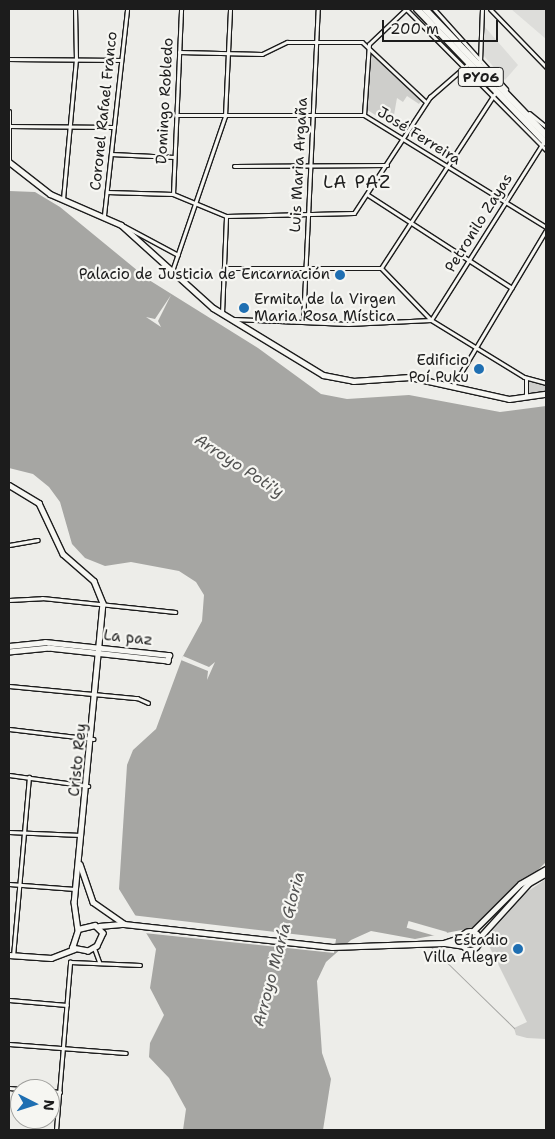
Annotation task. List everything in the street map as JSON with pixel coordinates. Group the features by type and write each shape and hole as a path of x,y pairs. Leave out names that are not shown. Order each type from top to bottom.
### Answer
{"highway":[{"name":"PY06","path":"417,9 465,66 496,90 545,141"},
{"name":"PY06","path":"425,9 480,63 496,90"}],"main road":[{"path":"9,162 63,199 121,225 222,314 331,378 353,381 399,376 520,399 546,394"}],"street":[{"path":"63,199 76,60 75,9"},
{"name":"Coronel Rafael Franco","path":"104,216 127,9"},
{"name":"Domingo Robledo","path":"173,194 181,9"},
{"path":"172,271 225,116 230,9"},
{"name":"Luis Maria Argaña","path":"303,322 318,9"},
{"path":"107,192 173,194 226,216 354,214 368,195 426,102 465,66 406,9 369,44 364,115"},
{"path":"434,9 480,63"},
{"path":"480,63 482,9"},
{"path":"490,9 546,67"},
{"path":"179,52 262,54 282,43 369,44 426,102"},
{"path":"9,59 121,60"},
{"path":"496,90 546,127"},
{"path":"496,90 545,141 546,150"},
{"path":"381,268 496,90"},
{"path":"9,111 9,162"},
{"name":"José Ferreira","path":"176,115 364,115 546,228"},
{"path":"9,126 71,125 114,127"},
{"name":"Petronilo Zayas","path":"431,320 545,141"},
{"path":"111,154 174,157"},
{"path":"234,166 387,164"},
{"path":"368,195 512,288"},
{"path":"222,314 226,216"},
{"path":"121,225 178,255"},
{"path":"453,386 546,228"},
{"path":"224,268 381,268 431,320 524,376 546,384"},
{"path":"230,319 303,322 431,320"},
{"path":"520,399 528,389 524,376"},
{"path":"9,485 39,503 60,549 94,581 103,603"},
{"path":"9,545 38,540"},
{"path":"9,600 42,598 175,612"},
{"name":"Cristo Rey","path":"78,929 75,889 93,739 101,651 103,603"},
{"name":"La paz","path":"9,646 45,642 101,651 168,661 169,655 101,651 49,648 9,652"},
{"path":"9,686 97,694 148,703"},
{"path":"9,729 93,739"},
{"path":"9,774 88,786"},
{"path":"30,777 11,955 47,958 65,953 73,948 94,948"},
{"path":"9,832 82,835"},
{"path":"79,857 93,902 124,924"},
{"path":"444,943 473,931 520,884 546,869"},
{"path":"76,919 86,925 135,925 332,948 444,943 476,950 480,937 529,883 546,873"},
{"path":"9,884 75,889"},
{"path":"73,948 78,929 86,925"},
{"path":"99,926 103,935"},
{"path":"94,948 112,926"},
{"path":"473,931 480,937"},
{"path":"462,937 463,946"},
{"path":"94,948 99,962"},
{"path":"60,1092 70,962 140,965"},
{"path":"9,1000 67,1005"},
{"path":"9,1044 126,1053"}],"shaded area":[{"path":"511,9 546,9 546,39"},
{"path":"484,26 518,65 505,80 484,56"},
{"path":"370,48 421,101 419,104 407,96 403,102 397,98 394,115 389,112 383,120 366,109"},
{"path":"528,379 546,384 546,392 527,395"},
{"name":"Estadio Villa Alegre","path":"546,879 546,1039 527,1038 516,1035 514,1028 527,1022 488,944 491,932 527,892"}],"water":[{"path":"9,191 35,192 60,207 149,280 258,348 321,394 347,399 409,395 500,412 546,406 546,862 497,911 472,928 415,939 371,931 351,940 326,962 317,981 322,1053 331,1079 323,1130 183,1130 186,1109 169,1078 149,1057 150,1043 164,1015 150,988 156,949 119,889 127,765 133,750 156,729 183,656 202,621 204,595 196,582 179,571 131,562 105,566 85,558 72,544 60,502 49,487 33,474 9,468"}],"pier":[{"path":"171,295 158,321 161,327 146,317 155,319"},
{"path":"183,656 209,667 215,662 207,680 208,671 181,660"},
{"path":"131,915 336,939 334,953 144,933"},
{"path":"409,921 447,932 445,939 407,928"}],"waterway":[{"path":"429,945 514,1028"}],"place":[{"name":"Palacio de Justicia de Encarnación","path":"340,275"},
{"name":"Ermita de la Virgen Maria Rosa Mística","path":"244,308"},
{"name":"Edificio Poí Puku","path":"479,369"},
{"name":"Estadio Villa Alegre","path":"518,949"}],"district":[{"name":"LA PAZ","path":"357,182"}],"water label":[{"name":"Arroyo Poti'y","path":"239,466"},
{"name":"Arroyo María Gloria","path":"279,949"}]}
